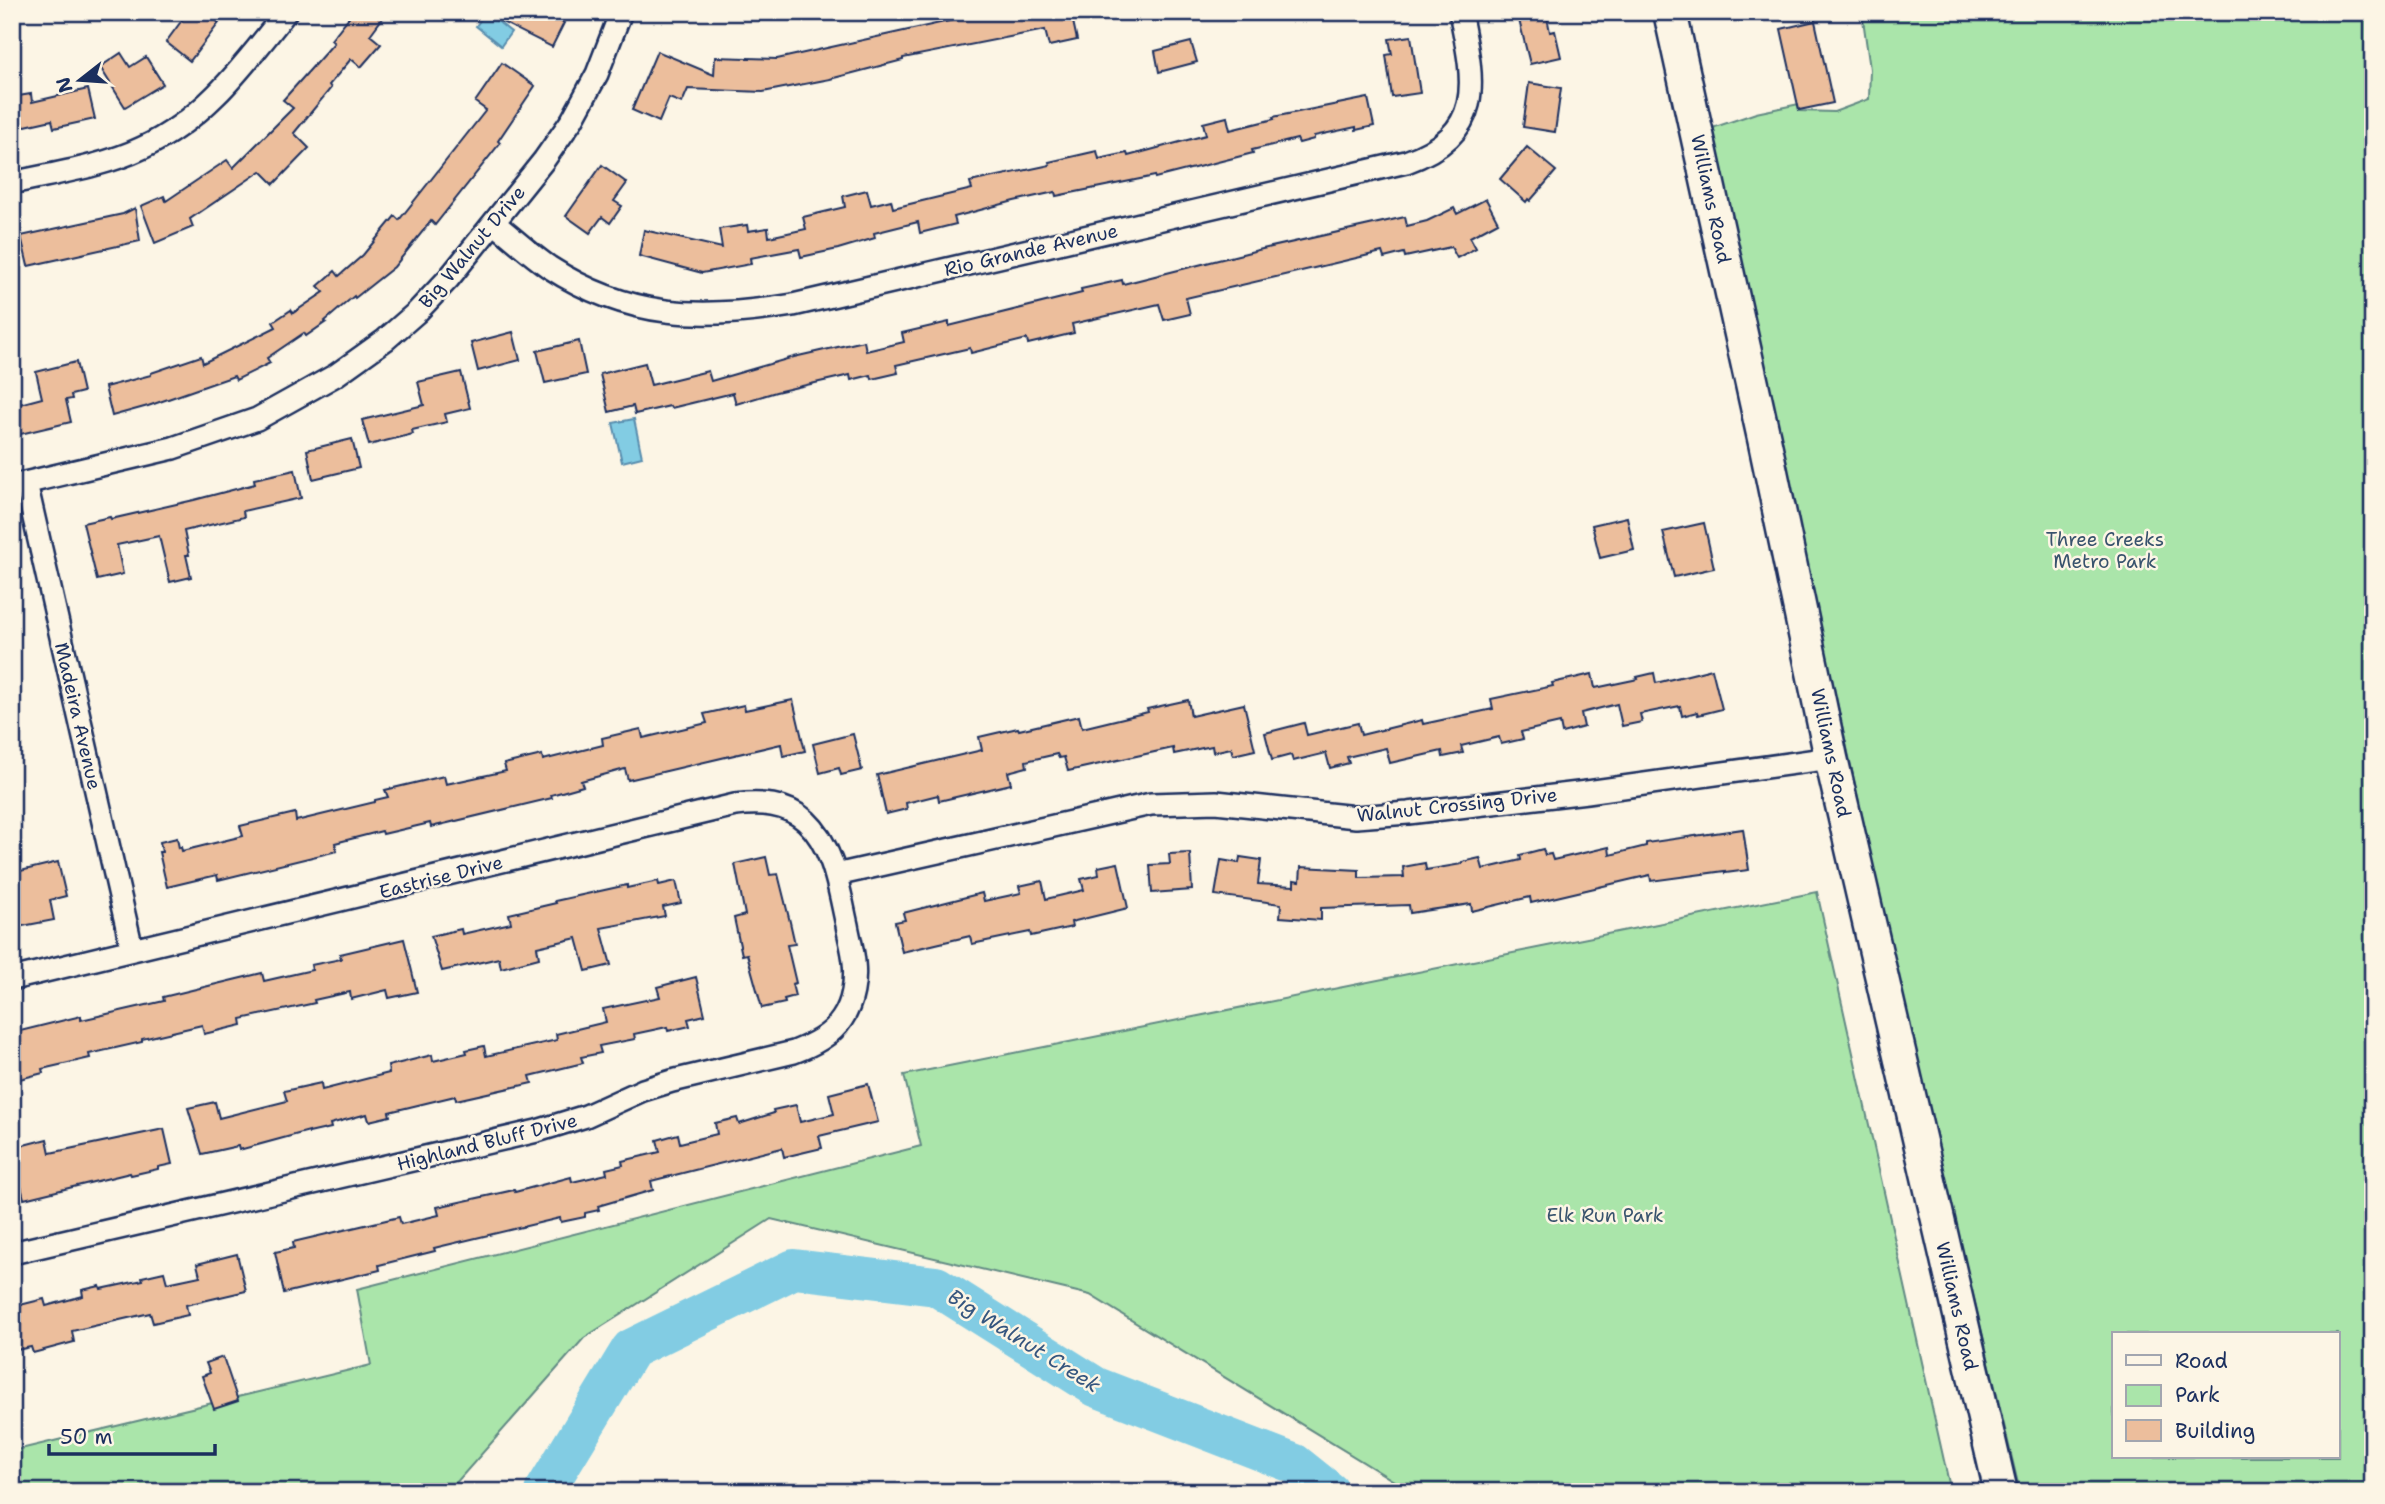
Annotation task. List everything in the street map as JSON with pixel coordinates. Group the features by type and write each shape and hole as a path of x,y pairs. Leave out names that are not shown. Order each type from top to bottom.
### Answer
{"main road":[{"name":"Williams Road","path":"1670,12 1831,758 2001,1492"}],"street":[{"path":"12,183 103,162 142,148 178,128 211,102 286,12"},
{"name":"Big Walnut Drive","path":"19,484 173,448 257,419 336,375 384,340 417,312 441,286 544,160 572,120 597,74 621,12"},
{"name":"Rio Grande Avenue","path":"494,223 549,266 600,294 633,304 658,310 707,315 793,306 1428,155 1444,143 1458,127 1468,108 1471,66 1460,12"},
{"name":"Madeira Avenue","path":"19,484 132,949"},
{"name":"Walnut Crossing Drive","path":"836,875 1151,804 1216,802 1356,817 1587,792 1831,758"},
{"name":"Eastrise Drive","path":"12,979 735,805 773,804 806,821 828,852 836,875"},
{"name":"Highland Bluff Drive","path":"12,1253 537,1131 586,1116 662,1084 813,1045 829,1034 842,1019 851,1001 854,982 854,961 836,875"}],"green space":[{"name":"Three Creeks Metro Park","path":"1862,12 2373,12 2373,1492 2020,1492 1901,993 1725,194 1725,183 1722,183 1711,134 1715,127 1756,113 1799,104 1799,111 1834,112 1869,99 1870,69"},
{"name":"Elk Run Park","path":"1817,892 1951,1492 1412,1492 1090,1295 771,1219 584,1338 448,1492 12,1492 12,1451 371,1365 357,1289 921,1146 904,1075"}],"water":[{"path":"486,12 511,32 501,46 476,26"},
{"path":"634,419 642,457 622,462 613,423"}],"building":[{"path":"188,12 206,12 219,23 190,61 166,42"},
{"path":"353,12 387,12 370,35 381,44 361,67 351,59 294,133 309,148 274,184 261,171 190,219 193,227 155,243 141,206 164,196 166,201 227,160 233,168 293,108 283,100 334,43 331,40"},
{"path":"482,12 543,12 564,23 552,47"},
{"path":"990,12 1071,12 1077,40 1049,46 1045,30 903,58 830,79 763,92 688,89 682,103 669,98 659,122 632,110 657,51 714,75 715,57 777,59"},
{"path":"1517,12 1546,12 1550,32 1555,31 1561,57 1530,64"},
{"path":"1815,21 1833,103 1799,110 1781,29"},
{"path":"1411,36 1420,93 1392,97 1386,55 1392,54 1389,39"},
{"path":"1191,42 1197,62 1159,72 1155,51"},
{"path":"121,53 130,67 146,57 163,84 125,107 100,67"},
{"path":"502,63 535,86 498,141 500,143 435,225 431,221 394,267 355,298 354,296 326,322 267,358 270,363 236,380 234,376 112,416 105,387 151,375 201,356 203,363 276,327 273,322 291,310 293,313 324,292 318,286 335,271 339,276 363,255 395,216 399,220 486,110 475,102"},
{"path":"1529,83 1561,88 1555,132 1523,127"},
{"path":"88,89 95,119 54,128 52,120 12,129 12,97 31,94 32,102"},
{"path":"1368,98 1374,126 1314,136 1314,139 1299,143 1297,139 1155,178 1056,196 1055,192 1014,201 954,217 956,224 920,233 918,222 874,233 875,238 838,249 801,257 799,249 750,258 751,264 702,273 639,256 644,230 722,248 719,229 747,225 748,231 768,228 769,237 806,229 803,217 845,207 843,196 867,190 871,205 891,200 893,208 972,189 970,182 1050,165 1049,162 1097,151 1099,159 1127,153 1128,156 1206,135 1203,123 1227,117 1230,130 1274,119 1273,117"},
{"path":"1527,147 1556,171 1530,201 1528,199 1526,202 1500,179"},
{"path":"602,165 627,183 614,201 622,206 610,223 602,217 590,233 566,216"},
{"path":"1486,199 1498,222 1470,237 1476,248 1457,258 1451,247 1405,257 1404,253 1384,258 1382,252 1186,298 1190,314 1164,320 1159,304 1072,324 1074,333 1028,344 1027,339 971,353 970,348 896,365 898,373 872,379 871,375 851,380 850,375 736,404 733,393 635,414 633,406 609,412 600,374 645,363 651,385 708,371 711,381 794,357 864,341 866,351 904,342 902,333 949,322 949,326 1082,293 1081,289 1122,280 1123,284 1405,217 1407,226 1427,221 1454,208 1457,214"},
{"path":"135,208 140,241 28,266 21,236 123,214"},
{"path":"513,332 520,360 478,371 471,343"},
{"path":"579,341 586,374 545,383 537,351"},
{"path":"76,362 83,392 71,395 72,399 66,400 71,422 12,436 12,406 42,398 36,372"},
{"path":"461,372 470,408 445,414 447,422 412,430 413,434 369,445 362,420 424,405 418,382"},
{"path":"352,439 359,468 313,479 307,450"},
{"path":"295,470 301,498 243,511 244,517 184,531 191,577 170,582 159,536 117,545 123,574 97,580 83,523 194,500 255,484 254,479"},
{"path":"1627,517 1634,550 1600,558 1592,525"},
{"path":"1704,523 1714,568 1674,577 1663,532"},
{"path":"1712,669 1722,709 1682,716 1680,706 1640,714 1642,722 1622,726 1617,704 1581,713 1584,727 1562,733 1560,723 1521,732 1523,739 1501,744 1499,737 1461,746 1463,753 1443,757 1442,751 1390,763 1386,748 1347,757 1349,763 1330,768 1326,753 1293,761 1291,755 1272,760 1265,733 1304,723 1307,735 1358,723 1361,735 1422,720 1423,724 1493,709 1491,699 1553,686 1552,683 1592,674 1595,688 1654,673 1656,683"},
{"path":"793,700 805,751 783,756 781,744 628,780 625,769 581,781 583,786 551,795 552,798 431,827 430,823 383,834 382,831 335,843 337,851 218,880 217,875 167,887 159,852 162,852 160,842 177,838 182,851 243,836 240,826 295,813 296,821 375,802 388,797 385,790 444,776 446,784 506,771 504,764 542,755 543,760 603,745 602,738 641,729 643,738 707,723 704,714 744,705 745,710"},
{"path":"1188,700 1191,716 1244,704 1255,750 1233,755 1231,748 1213,752 1212,746 1174,754 1173,748 1068,771 1064,757 1059,758 1057,754 1026,761 1027,767 1008,772 1011,784 939,801 938,795 906,803 907,809 886,814 877,775 982,750 979,737 1079,716 1082,728"},
{"path":"853,734 862,770 841,775 839,768 820,773 813,744"},
{"path":"1743,829 1749,870 1651,881 1650,875 1531,903 1530,897 1472,911 1471,904 1410,913 1409,905 1321,908 1321,920 1280,917 1281,904 1215,895 1221,860 1239,863 1240,857 1261,860 1258,884 1294,886 1294,880 1300,881 1301,867 1359,870 1359,878 1404,877 1403,867 1425,863 1426,870 1480,858 1483,869 1521,860 1520,855 1543,849 1545,855 1551,854 1553,860 1609,847 1610,855 1646,846 1646,843"},
{"path":"1190,853 1192,890 1152,893 1150,865 1170,864 1169,854"},
{"path":"766,857 770,875 778,874 790,922 795,944 787,945 796,983 792,984 795,996 784,999 785,1003 762,1008 747,954 742,955 734,918 745,915 735,864"},
{"path":"58,862 66,896 50,900 54,920 12,928 12,873"},
{"path":"1118,863 1128,908 1071,922 1072,927 1031,936 1030,932 972,944 970,936 902,952 895,922 905,920 903,913 982,893 984,901 1021,893 1019,886 1042,881 1046,899 1084,890 1081,879 1099,875 1098,867"},
{"path":"658,881 659,885 676,881 681,903 663,907 665,916 601,928 611,965 586,971 577,938 537,947 539,958 501,968 499,958 442,971 431,936 461,929 462,934 511,923 509,914 627,885 627,888"},
{"path":"404,939 417,992 389,998 387,990 351,999 350,992 314,1000 315,1003 241,1019 242,1025 204,1034 202,1025 142,1039 142,1042 89,1054 90,1058 42,1069 43,1073 12,1081 12,1033 81,1016 81,1020 164,1001 163,997 262,973 264,981 312,970 311,965 341,959 340,954"},
{"path":"696,977 705,1015 688,1019 690,1026 668,1031 667,1027 634,1034 635,1039 599,1046 601,1053 581,1057 583,1063 530,1076 532,1083 456,1100 455,1096 389,1112 390,1116 369,1121 367,1114 330,1124 331,1128 309,1131 239,1150 238,1146 202,1154 188,1108 215,1102 219,1118 287,1101 284,1091 321,1083 322,1090 389,1073 388,1066 432,1055 433,1061 484,1046 486,1056 557,1040 556,1034 606,1022 603,1009 660,997 657,987"},
{"path":"868,1084 878,1122 819,1136 822,1148 784,1157 782,1148 651,1181 653,1190 598,1206 599,1210 585,1213 585,1217 561,1222 560,1218 434,1248 435,1251 379,1265 380,1270 284,1293 275,1252 294,1248 293,1242 399,1217 401,1224 439,1215 437,1207 514,1190 515,1192 571,1177 572,1182 607,1174 606,1169 623,1165 622,1161 660,1152 657,1140 678,1134 680,1143 717,1134 715,1123 737,1118 739,1124 774,1113 773,1110 796,1105 800,1122 834,1114 829,1094"},
{"path":"164,1129 172,1164 24,1199 12,1148 47,1139 50,1153"},
{"path":"237,1254 246,1291 186,1305 188,1315 153,1323 150,1313 72,1331 74,1342 33,1353 31,1347 12,1351 12,1307 44,1299 46,1306 83,1296 82,1290 143,1280 142,1277 164,1272 167,1283 200,1276 197,1264"},
{"path":"223,1357 238,1401 214,1409 202,1376 210,1373 206,1363"}],"waterway":[{"name":"Big Walnut Creek","path":"544,1492 631,1349 794,1269 936,1286 1096,1387 1295,1464 1330,1492"}]}
